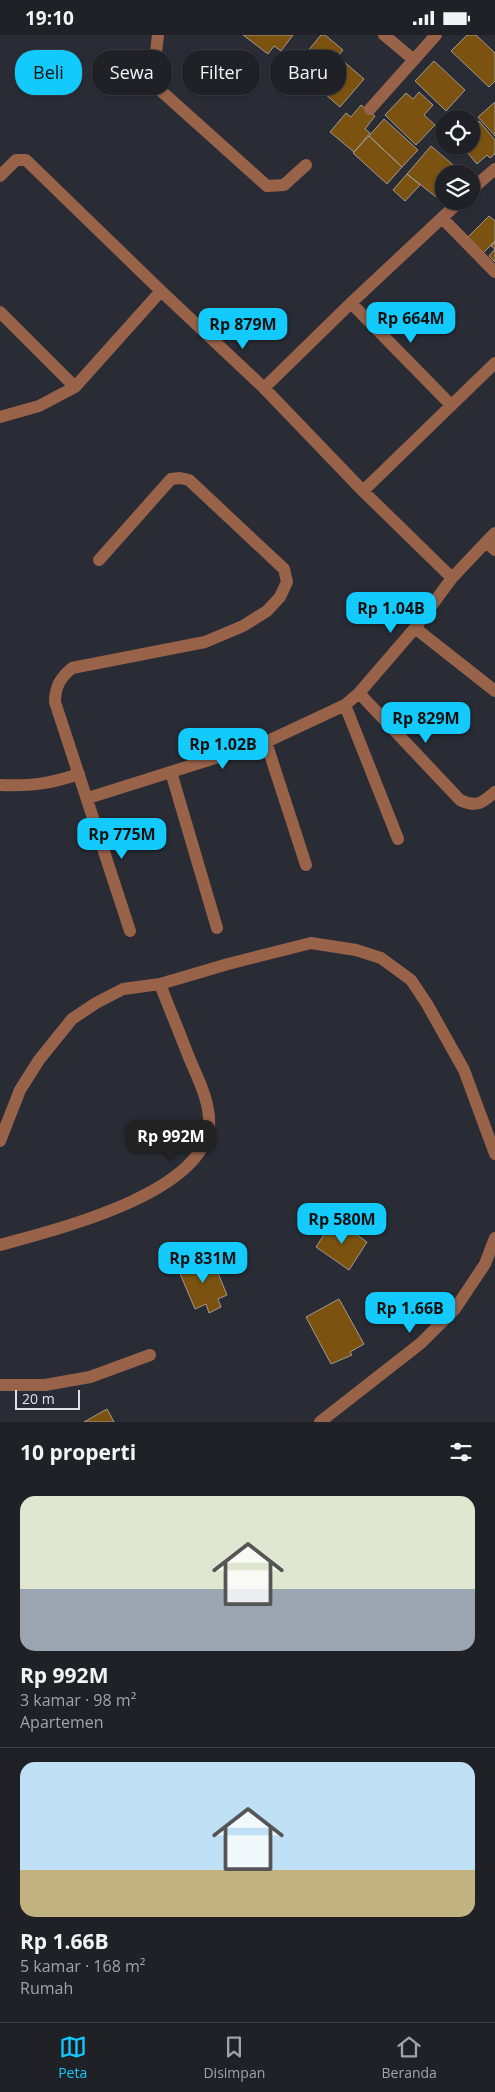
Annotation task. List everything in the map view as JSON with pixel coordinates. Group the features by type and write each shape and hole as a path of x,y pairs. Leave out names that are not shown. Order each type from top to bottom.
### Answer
{"street":[{"path":"158,35 153,77 160,90 267,186 284,185 306,165"},
{"path":"384,35 414,60"},
{"path":"370,109 436,35"},
{"path":"0,175 16,160 26,160 264,388 452,578"},
{"path":"480,183 495,169"},
{"path":"264,388 450,210"},
{"path":"442,218 495,272"},
{"path":"0,417 39,406 75,387 161,291"},
{"path":"351,303 451,405"},
{"path":"0,312 75,387"},
{"path":"364,491 495,363"},
{"path":"99,560 171,479 180,478 189,480 284,569 287,582 280,597 267,611 243,626 205,642 72,668 63,675 58,683 55,702 130,931"},
{"path":"88,798 266,742 344,705 359,693 415,627 452,578 492,541"},
{"path":"415,627 495,691"},
{"path":"359,693 460,800 471,805 482,803 495,792"},
{"path":"344,705 398,839"},
{"path":"266,742 306,865"},
{"path":"171,772 217,928"},
{"path":"0,785 30,786 52,783 79,774"},
{"path":"0,1141 20,1090 39,1060 72,1019 96,1003 124,989 160,984 311,943 356,950 381,957 411,980 427,1004 464,1070 495,1154"},
{"path":"0,1245 82,1222 123,1205 169,1181 188,1165 202,1146 209,1127 206,1099 160,984"},
{"path":"307,1422 324,1419 421,1343 455,1309 485,1263 495,1238"},
{"path":"0,1385 45,1385 90,1377 150,1355"}],"building":[{"path":"243,35 293,35 282,50 274,46 268,54"},
{"path":"321,35 325,35 343,50 309,50"},
{"path":"467,35 476,35 495,53 495,81 489,87 451,51"},
{"path":"434,61 465,90 445,110 415,81"},
{"path":"346,63 364,79 340,107 326,95 346,95"},
{"path":"419,92 433,105 424,115 435,125 416,145 385,115 406,93 413,99"},
{"path":"495,102 495,136 480,119 480,115"},
{"path":"361,105 375,116 365,129 370,133 354,152 330,132 346,113 351,117"},
{"path":"384,119 418,150 402,167 369,136"},
{"path":"480,122 495,140 495,154 490,158 487,155 477,164 470,155 480,155"},
{"path":"369,136 402,167 387,184 353,153"},
{"path":"431,146 435,149 435,155 442,155 453,165 435,165 435,196 407,174"},
{"path":"407,174 420,185 405,201 393,190"},
{"path":"489,216 495,221 495,241 483,253 468,237"},
{"path":"495,249 495,262 489,256"},
{"path":"334,1219 367,1242 349,1270 316,1247"},
{"path":"211,1256 227,1295 218,1299 221,1307 209,1313 206,1304 195,1309 178,1269"},
{"path":"339,1299 364,1344 350,1352 352,1355 331,1364 306,1317"},
{"path":"107,1409 114,1422 84,1422"}]}
